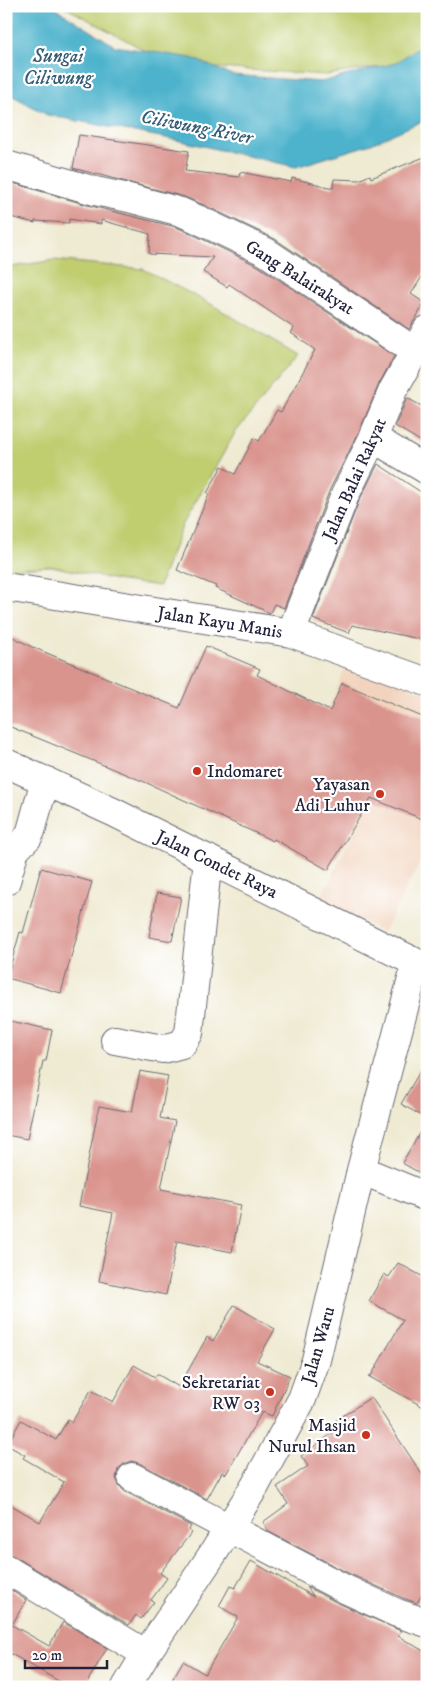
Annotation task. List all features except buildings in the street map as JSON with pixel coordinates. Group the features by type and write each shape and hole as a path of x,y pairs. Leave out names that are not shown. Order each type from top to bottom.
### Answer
{"street":[{"name":"Gang Balairakyat","path":"6,165 95,191 118,195 180,212 197,219 266,252 423,345"},
{"name":"Jalan Balai Rakyat","path":"291,633 345,495 373,438 393,390 423,345"},
{"path":"373,438 427,470"},
{"name":"Jalan Kayu Manis","path":"6,587 291,633 427,682"},
{"path":"6,881 15,850 12,835 26,772"},
{"name":"Jalan Condet Raya","path":"26,772 208,859 421,966"},
{"path":"115,1040 163,1049 182,1044 189,1033 208,859"},
{"name":"Jalan Waru","path":"126,1687 256,1486 302,1399 316,1360 361,1170 421,966"},
{"path":"361,1170 427,1197"},
{"path":"132,1476 343,1588 397,1613 427,1624"},
{"path":"6,1569 146,1654"}],"shaded area":[{"name":"Yayasan Adi Luhur","path":"347,663 427,693 427,849 383,933 321,898 364,812 302,776"}],"green space":[{"path":"63,6 427,6 427,59 327,75 172,65"},
{"path":"54,260 143,269 209,303 298,356 235,433 183,524 159,586 121,581 51,566 6,569 6,268"}],"water":[{"name":"Sungai Ciliwung","path":"6,6 52,6 115,46 192,58 232,75 321,82 395,63 427,42 427,119 371,144 296,167 176,140 47,115 6,92"}],"place":[{"name":"Indomaret","path":"197,771"},
{"name":"Yayasan Adi Luhur","path":"380,794"},
{"name":"Sekretariat RW 03","path":"270,1392"},
{"name":"Masjid Nurul Ihsan","path":"366,1435"}],"water label":[{"name":"Ciliwung River","path":"197,126"}]}
